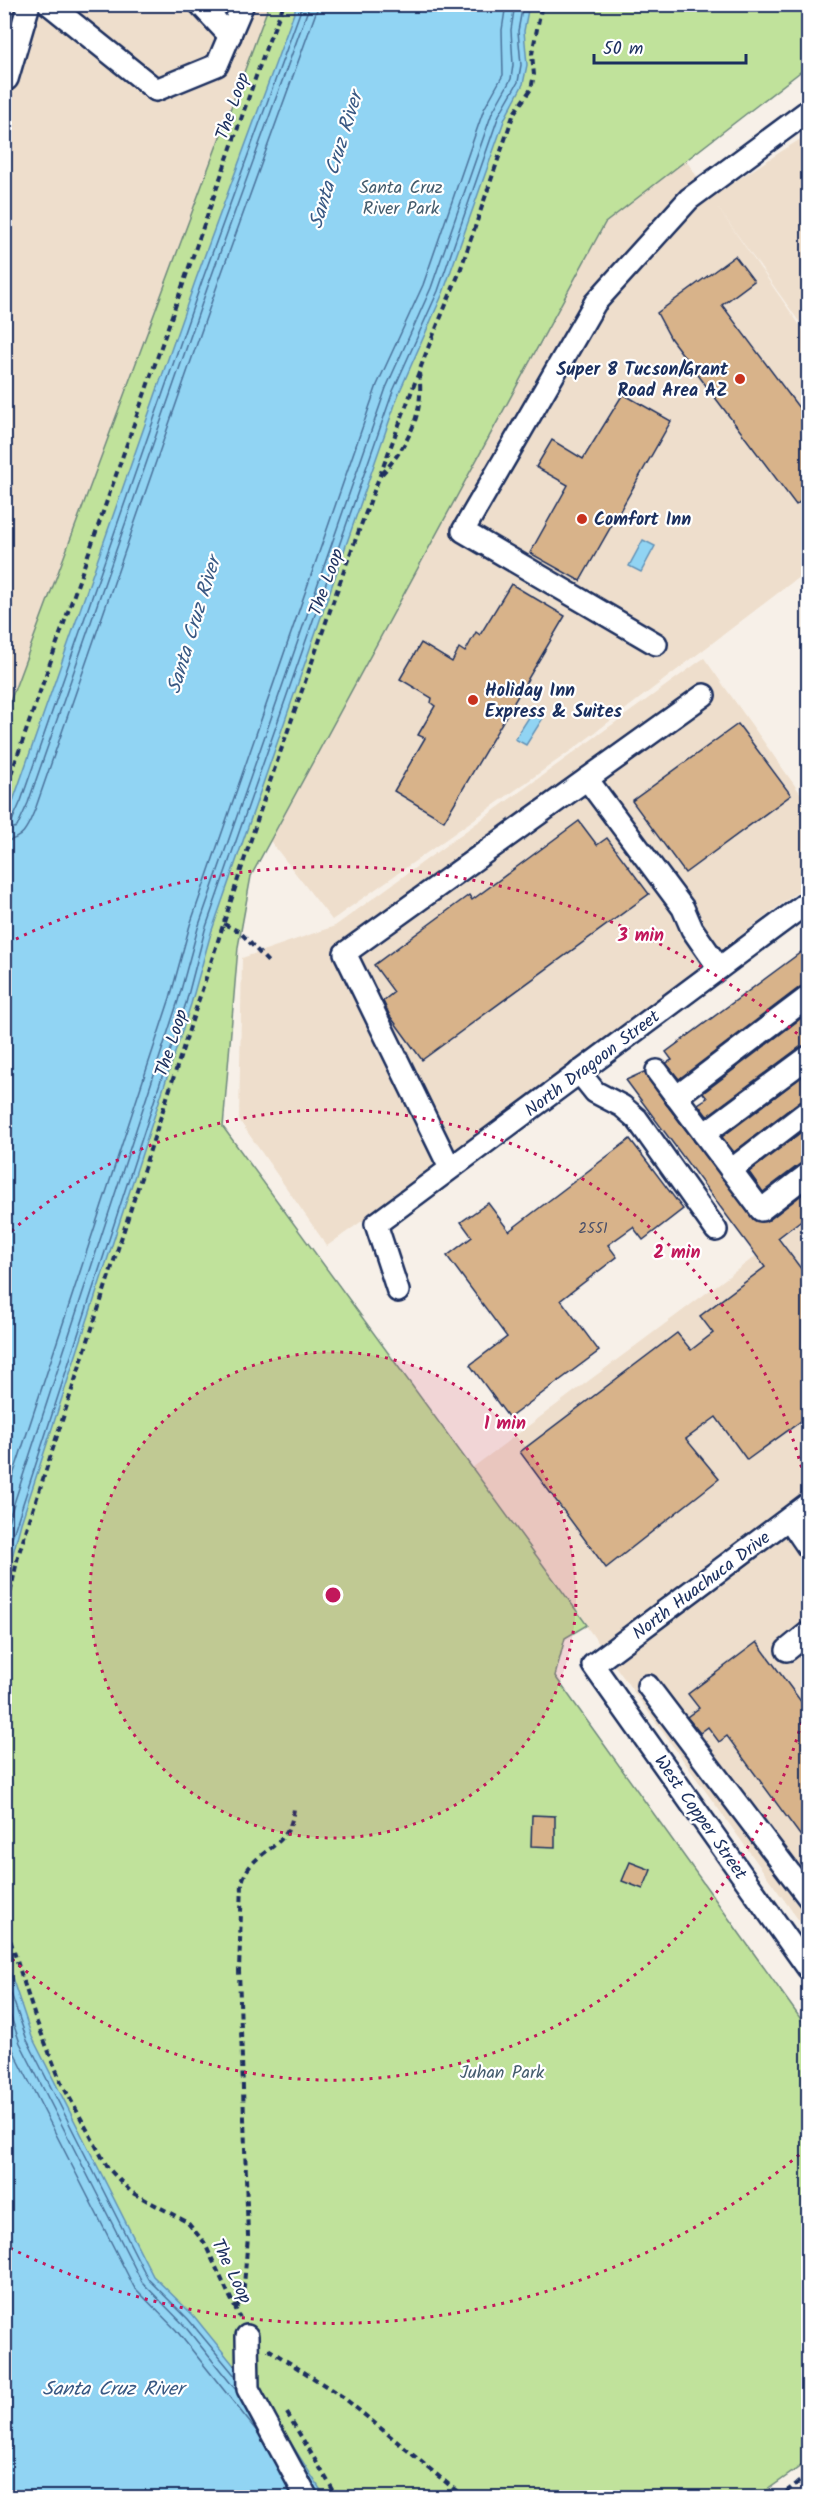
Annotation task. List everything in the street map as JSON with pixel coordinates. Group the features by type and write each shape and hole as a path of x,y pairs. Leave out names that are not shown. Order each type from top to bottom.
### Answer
{"street":[{"path":"4,78 7,79 29,4"},
{"path":"49,4 156,90 217,65 243,4"},
{"path":"200,4 230,36"},
{"path":"656,644 463,531 595,303 689,199 808,111"},
{"path":"450,1168 345,953 704,695"},
{"path":"587,779 683,908 692,930 719,968"},
{"name":"North Dragoon Street","path":"398,1291 376,1224 808,902"},
{"path":"676,1097 808,997"},
{"path":"704,1134 808,1057"},
{"path":"657,1071 760,1210 808,1174"},
{"path":"579,1072 595,1092 622,1106 637,1119 716,1230"},
{"path":"731,1170 808,1111"},
{"name":"North Huachuca Drive","path":"593,1665 808,1504"},
{"path":"789,1519 808,1547"},
{"path":"787,1650 808,1633"},
{"name":"West Copper Street","path":"593,1665 808,1968"},
{"path":"648,1686 808,1897"},
{"path":"247,2336 248,2389 308,2498"}],"path":[{"name":"The Loop","path":"4,794 267,45 284,4"},
{"name":"The Loop","path":"4,1623 18,1556 289,728 419,372 460,271 514,113 531,89 534,75 532,54 542,5"},
{"name":"The Loop","path":"380,477 410,437 421,390 419,372"},
{"path":"224,924 240,932 268,962"},
{"path":"236,2309 243,2298 248,2236 239,1971 242,1883 244,1873 252,1863 289,1830 294,1809"},
{"name":"The Loop","path":"4,1921 36,2020 61,2082 108,2168 131,2192 187,2222 204,2242 247,2336"},
{"path":"247,2336 343,2397 465,2498"},
{"path":"284,2408 338,2498"},
{"path":"778,2498 808,2475"}],"shaded area":[{"path":"5,5 269,5 5,718"},
{"path":"808,134 808,334 716,205 808,337 808,570 576,747 332,920 264,833 599,217 681,153 711,197"},
{"path":"704,658 808,804 808,884 442,1164 327,1246 239,1120 242,958 335,926"},
{"path":"808,1217 808,1933 472,1468"}],"green space":[{"name":"Santa Cruz River Park","path":"269,5 808,5 808,66 605,223 251,876 238,947 223,1127 587,1625 565,1638 555,1676 808,2029 808,2461 757,2497 5,2497 4,718"}],"water":[{"name":"Santa Cruz River","path":"297,5 529,5 524,31 527,65 523,84 505,118 443,293 399,393 211,933 191,1004 21,1523 5,1584 5,824 196,279"},
{"path":"643,540 655,546 641,572 629,566"},
{"path":"533,711 543,718 526,745 515,739"},
{"name":"Santa Cruz River","path":"4,1954 32,2037 153,2276 193,2315 270,2410 325,2497 8,2498 5,2492"}],"building":[{"name":"Super 8 Tucson/Grant Road Area AZ","path":"735,256 754,281 722,305 808,420 808,495 796,505 671,339 657,313"},
{"name":"Comfort Inn","path":"623,394 671,421 580,581 530,553 568,485 536,467 552,440 583,459"},
{"name":"Holiday Inn Express & Suites","path":"511,584 565,616 444,821 394,791 425,738 418,735 435,706 431,703 432,698 400,679 421,643 452,662 459,648 465,652 476,632 480,635"},
{"path":"738,724 791,795 685,873 632,801"},
{"path":"579,821 597,845 607,838 649,894 422,1060 390,1016 383,1001 394,992 374,965 469,895 472,900"},
{"path":"808,947 808,985 800,987 679,1079 666,1063 672,1060 666,1052"},
{"path":"808,1013 808,1045 800,1047 707,1116 698,1104 707,1098 703,1093"},
{"path":"644,1072 756,1221 769,1220 808,1190 808,1215 778,1238 808,1278 808,1416 747,1460 716,1417 686,1439 719,1479 606,1568 520,1452 677,1333 691,1350 713,1333 700,1316 765,1267 626,1080"},
{"path":"808,1072 808,1099 800,1101 734,1152 722,1137"},
{"path":"808,1127 808,1162 800,1164 763,1192 749,1172"},
{"path":"630,1139 683,1209 643,1240 633,1227 608,1245 617,1257 561,1300 599,1351 509,1418 470,1365 507,1337 447,1256 472,1237 461,1222 488,1203 509,1231"},
{"path":"757,1642 808,1711 808,1846 727,1736 719,1742 708,1727 700,1733 687,1717 699,1708 688,1694"},
{"path":"532,1815 555,1816 555,1847 531,1846"},
{"path":"630,1862 651,1870 643,1889 622,1881"}],"place":[{"name":"Super 8 Tucson/Grant Road Area AZ","path":"740,379"},
{"name":"Comfort Inn","path":"582,519"},
{"name":"Holiday Inn Express & Suites","path":"473,700"}],"park label":[{"name":"Juhan Park","path":"502,2072"}]}
